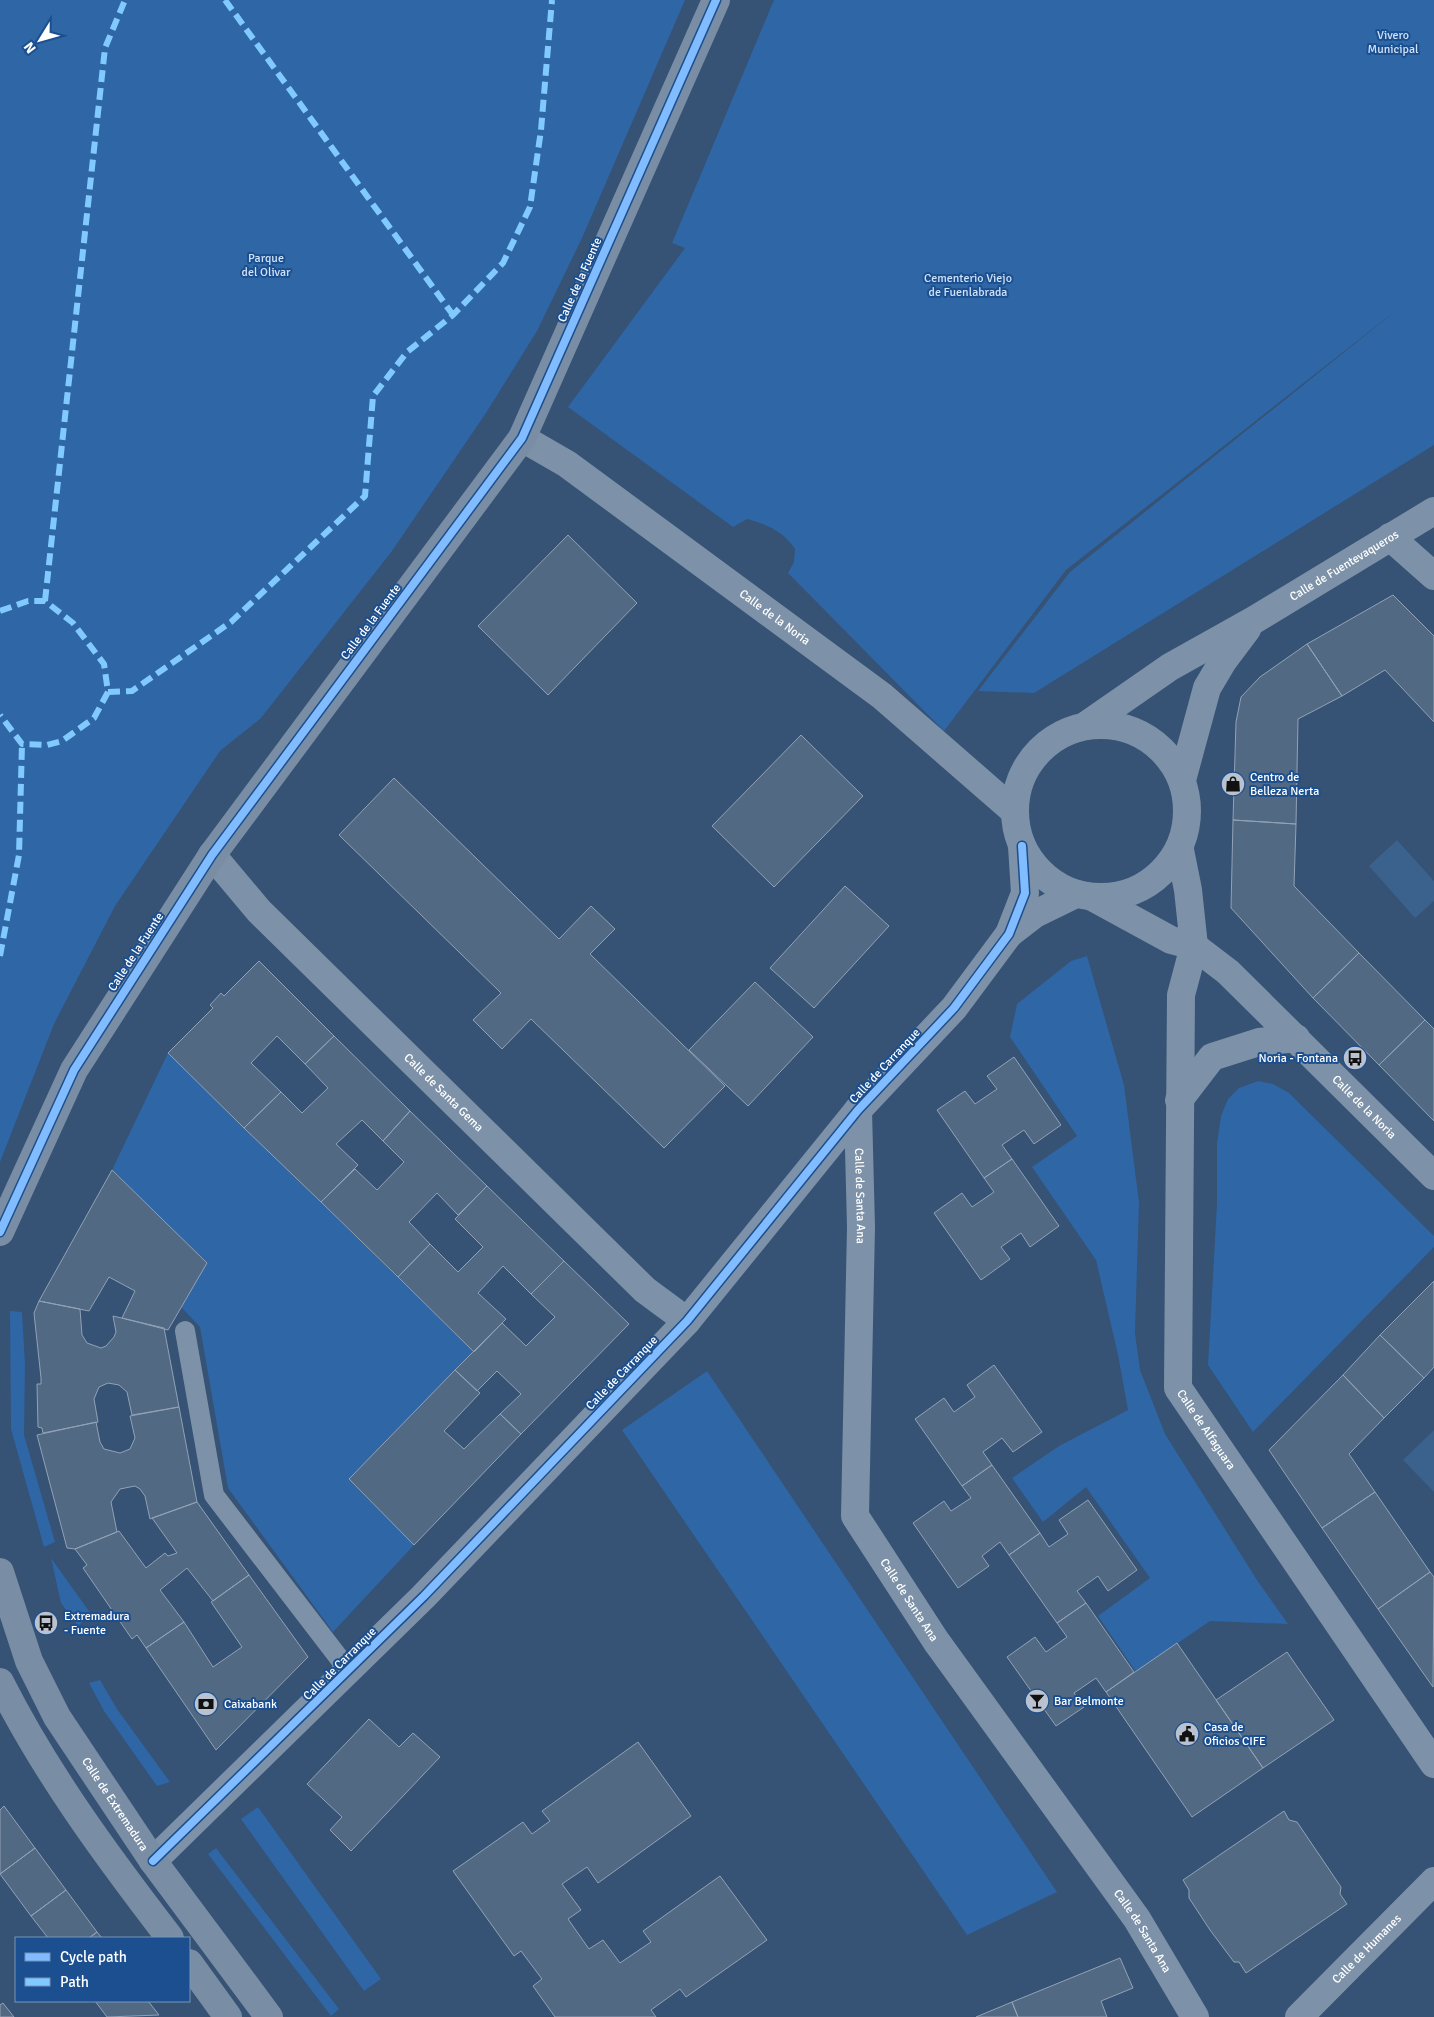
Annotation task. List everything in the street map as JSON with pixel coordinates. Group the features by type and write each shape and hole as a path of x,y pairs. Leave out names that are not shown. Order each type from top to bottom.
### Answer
{"street":[{"name":"Calle de la Fuente","path":"0,1232 74,1070 212,855 522,438 716,0"},
{"name":"Calle de la Noria","path":"522,438 567,464 882,696 1014,811"},
{"name":"Calle de Fuentevaqueros","path":"1085,726 1170,667 1254,620 1434,511"},
{"path":"1390,537 1434,576"},
{"name":"Calle de Fuentevaqueros","path":"1182,780 1207,688 1223,661 1254,620"},
{"path":"1180,850 1158,878 1128,894 1085,896 1059,887 1044,876 1031,862 1022,846 1014,811 1016,794 1025,770 1041,748 1063,734 1085,726 1109,725 1133,730 1154,742 1165,754 1182,780 1188,815 1180,850 1188,890 1194,946"},
{"name":"Calle de Carranque","path":"1010,934 1025,893 1022,846"},
{"name":"Calle de Santa Gema","path":"212,855 259,912 645,1290 687,1321"},
{"name":"Calle de la Noria","path":"1085,896 1171,940 1194,946 1228,972 1434,1176"},
{"name":"Calle de Carranque","path":"153,1862 350,1671 687,1321 858,1110 954,1008 1010,934 1035,914 1085,896"},
{"name":"Calle de Alfaguara","path":"1194,946 1181,995 1178,1388 1434,1764"},
{"path":"1179,1100 1212,1057 1259,1042 1296,1038"},
{"name":"Calle de Santa Ana","path":"858,1110 861,1227 855,1516 936,1641 1137,1918 1195,2017"},
{"name":"Calle de Extremadura","path":"0,1572 29,1661 57,1717 153,1862 269,2017"},
{"path":"0,1682 26,1733 93,1837 169,1937"},
{"name":"Calle de Humanes","path":"1300,2017 1434,1881"},
{"path":"190,1964 228,2017"}],"lane":[{"name":"Calle de Carranque","path":"185,1332 214,1495 350,1671"}],"green space":[{"name":"Parque del Olivar","path":"0,0 685,0 582,238 537,331 486,413 392,551 261,718 220,751 115,906 54,1024 0,1162"},
{"name":"Cementerio Viejo de Fuenlabrada","path":"774,0 1434,0 1434,445 1034,693 978,691 1070,572 1403,305 1066,570 944,731 788,573 794,562 795,549 786,538 768,526 747,519 733,527 568,407 685,248 672,243"},
{"path":"1087,956 1124,1085 1139,1202 1135,1333 1140,1370 1165,1434 1257,1580 1288,1624 1210,1621 1136,1672 1098,1616 1150,1578 1086,1487 1043,1522 1012,1478 1059,1446 1128,1410 1118,1355 1096,1260 1032,1167 1077,1136 1010,1037 1017,1004 1071,961"},
{"path":"168,1053 474,1352 349,1479 414,1545 333,1632 228,1488 200,1327 181,1307 207,1263 112,1170"},
{"path":"1258,1081 1273,1084 1289,1093 1434,1236 1434,1247 1253,1432 1208,1365 1217,1204 1217,1143 1221,1116 1228,1099 1239,1088"},
{"path":"10,1311 22,1312 25,1364 24,1435 55,1542 44,1547 11,1429"},
{"path":"707,1371 1057,1892 967,1935 622,1430"},
{"path":"51,1558 91,1614 78,1626 61,1603"},
{"path":"100,1680 117,1709 170,1782 157,1786 104,1711 89,1683"},
{"path":"258,1807 381,1979 364,1991 241,1819"},
{"path":"216,1848 339,2009 331,2016 208,1854"}],"shaded area":[{"path":"1397,840 1434,881 1434,901 1415,918 1369,866"},
{"path":"1434,1430 1434,1492 1403,1460"}],"building":[{"path":"568,535 637,603 548,695 478,626"},
{"path":"1393,595 1434,636 1434,722 1385,670 1342,696 1307,644"},
{"path":"1307,644 1342,696 1298,719 1296,824 1233,820 1236,722 1241,697 1260,677"},
{"path":"801,735 863,796 774,887 712,826"},
{"path":"394,778 559,939 591,906 615,929 590,954 725,1086 664,1148 531,1019 502,1049 473,1020 501,993 339,835"},
{"path":"1233,820 1296,824 1294,886 1359,953 1313,998 1231,908"},
{"path":"845,886 889,926 814,1008 770,968"},
{"path":"1359,953 1425,1020 1379,1065 1313,998"},
{"path":"259,961 334,1036 305,1064 277,1036 251,1063 281,1092 244,1128 168,1053 213,1008 210,1005 221,993 224,996"},
{"path":"755,982 813,1037 748,1106 689,1050"},
{"path":"1425,1020 1434,1029 1434,1121 1379,1065"},
{"path":"334,1036 410,1111 383,1141 362,1120 336,1144 358,1165 321,1202 244,1128 281,1092 302,1113 328,1088 305,1064"},
{"path":"1014,1057 1061,1125 1034,1144 1024,1130 1002,1145 1012,1159 984,1178 937,1110 965,1091 975,1104 997,1089 987,1076"},
{"path":"410,1111 487,1186 458,1215 437,1193 409,1222 430,1244 398,1277 321,1202 355,1169 377,1190 404,1162 383,1141"},
{"path":"1012,1159 1059,1226 1030,1247 1021,1233 1001,1247 1010,1259 981,1280 934,1213 962,1193 972,1207 994,1192 984,1178"},
{"path":"112,1170 207,1263 168,1330 122,1318 135,1291 109,1277 89,1311 39,1301"},
{"path":"487,1186 564,1261 531,1294 503,1266 478,1293 506,1319 474,1352 398,1277 430,1244 458,1272 483,1247 455,1219"},
{"path":"564,1261 629,1324 521,1434 500,1414 521,1394 497,1371 477,1391 455,1370 502,1323 526,1346 555,1317 531,1294"},
{"path":"1434,1281 1434,1367 1424,1378 1380,1335"},
{"path":"39,1301 80,1309 82,1335 87,1343 101,1348 106,1346 116,1332 113,1316 164,1328 179,1407 132,1415 127,1392 119,1385 108,1383 99,1387 94,1399 98,1422 43,1433 42,1428 38,1427 37,1384 41,1384 41,1378 34,1313"},
{"path":"1380,1335 1424,1378 1384,1418 1343,1375"},
{"path":"994,1365 1042,1432 1013,1452 1002,1438 983,1452 992,1465 962,1486 915,1419 944,1398 954,1412 975,1397 967,1385"},
{"path":"455,1370 480,1393 444,1431 464,1449 500,1414 521,1434 414,1545 349,1479"},
{"path":"1343,1375 1384,1418 1349,1454 1375,1492 1322,1528 1269,1450"},
{"path":"179,1407 197,1502 150,1519 145,1496 140,1489 135,1486 120,1489 111,1502 117,1532 75,1549 67,1548 37,1435 96,1422 100,1442 104,1449 120,1453 130,1449 135,1438 130,1416"},
{"path":"992,1465 1040,1533 1009,1555 1000,1542 982,1556 989,1566 958,1588 913,1523 944,1501 951,1511 971,1498 962,1486"},
{"path":"1375,1492 1430,1572 1378,1609 1322,1528"},
{"path":"1088,1500 1137,1570 1108,1591 1098,1576 1077,1591 1086,1603 1057,1623 1009,1555 1040,1533 1049,1547 1068,1534 1059,1520"},
{"path":"197,1502 249,1575 213,1601 187,1568 160,1590 184,1622 146,1648 137,1635 132,1639 83,1568 87,1565 75,1549 119,1531 146,1568 165,1553 168,1556 177,1553 152,1518"},
{"path":"1430,1572 1434,1577 1433,1687 1378,1609"},
{"path":"249,1575 308,1657 216,1750 146,1648 184,1622 213,1667 242,1647 211,1602"},
{"path":"1086,1603 1134,1672 1106,1692 1096,1678 1074,1693 1084,1707 1056,1726 1007,1657 1035,1637 1046,1652 1067,1637 1057,1623"},
{"name":"Casa de Oficios CIFE","path":"1177,1643 1263,1768 1192,1817 1106,1692"},
{"path":"1287,1652 1334,1720 1263,1768 1216,1700"},
{"path":"369,1719 399,1747 413,1733 440,1757 351,1851 330,1830 342,1817 307,1784"},
{"path":"638,1742 691,1816 598,1883 587,1867 562,1884 581,1910 568,1919 589,1949 603,1940 620,1963 651,1942 643,1931 720,1876 767,1940 686,1997 680,1989 651,2010 656,2017 555,2017 533,1986 542,1979 521,1951 514,1956 453,1871 523,1822 532,1834 550,1821 542,1811"},
{"path":"4,1806 35,1848 0,1874 0,1810"},
{"path":"1284,1811 1289,1820 1297,1822 1341,1887 1340,1894 1347,1904 1246,1973 1239,1962 1234,1962 1210,1930 1189,1898 1189,1890 1183,1880"},
{"path":"35,1848 66,1890 31,1916 0,1874"},
{"path":"66,1890 97,1932 90,1937 47,1937 31,1916"},
{"path":"97,1932 101,1937 90,1937"},
{"path":"1120,1958 1133,1988 1101,2001 1107,2017 1018,2017 1012,2002"},
{"path":"96,2002 149,2002 159,2015 107,2017"},
{"path":"1012,2002 1018,2017 976,2017"},
{"path":"3,2003 14,2017 0,2017 0,2005"}],"marked path":[{"path":"45,601 105,48 125,0"},
{"path":"225,0 453,315"},
{"path":"108,692 132,691 231,622 365,496 373,396 407,352 453,315 503,263 530,207 541,130 552,0"},
{"path":"0,611 28,601 45,601 73,623 104,664 108,692 94,718 62,741 47,745 22,744 0,715"},
{"path":"0,956 19,855 22,744"}],"cycle path":[{"path":"0,1232 74,1070 212,855 522,438 716,0"},
{"path":"153,1861 424,1596 687,1321 858,1110 954,1008 1009,934 1025,893 1022,846"}],"place":[{"name":"Centro de Belleza Nerta","path":"1233,784"},
{"name":"Noria - Fontana","path":"1355,1058"},
{"name":"Extremadura - Fuente","path":"46,1623"},
{"name":"Bar Belmonte","path":"1037,1701"},
{"name":"Caixabank","path":"206,1704"},
{"name":"Casa de Oficios CIFE","path":"1187,1734"}],"park label":[{"name":"Vivero Municipal","path":"1393,42"}]}
